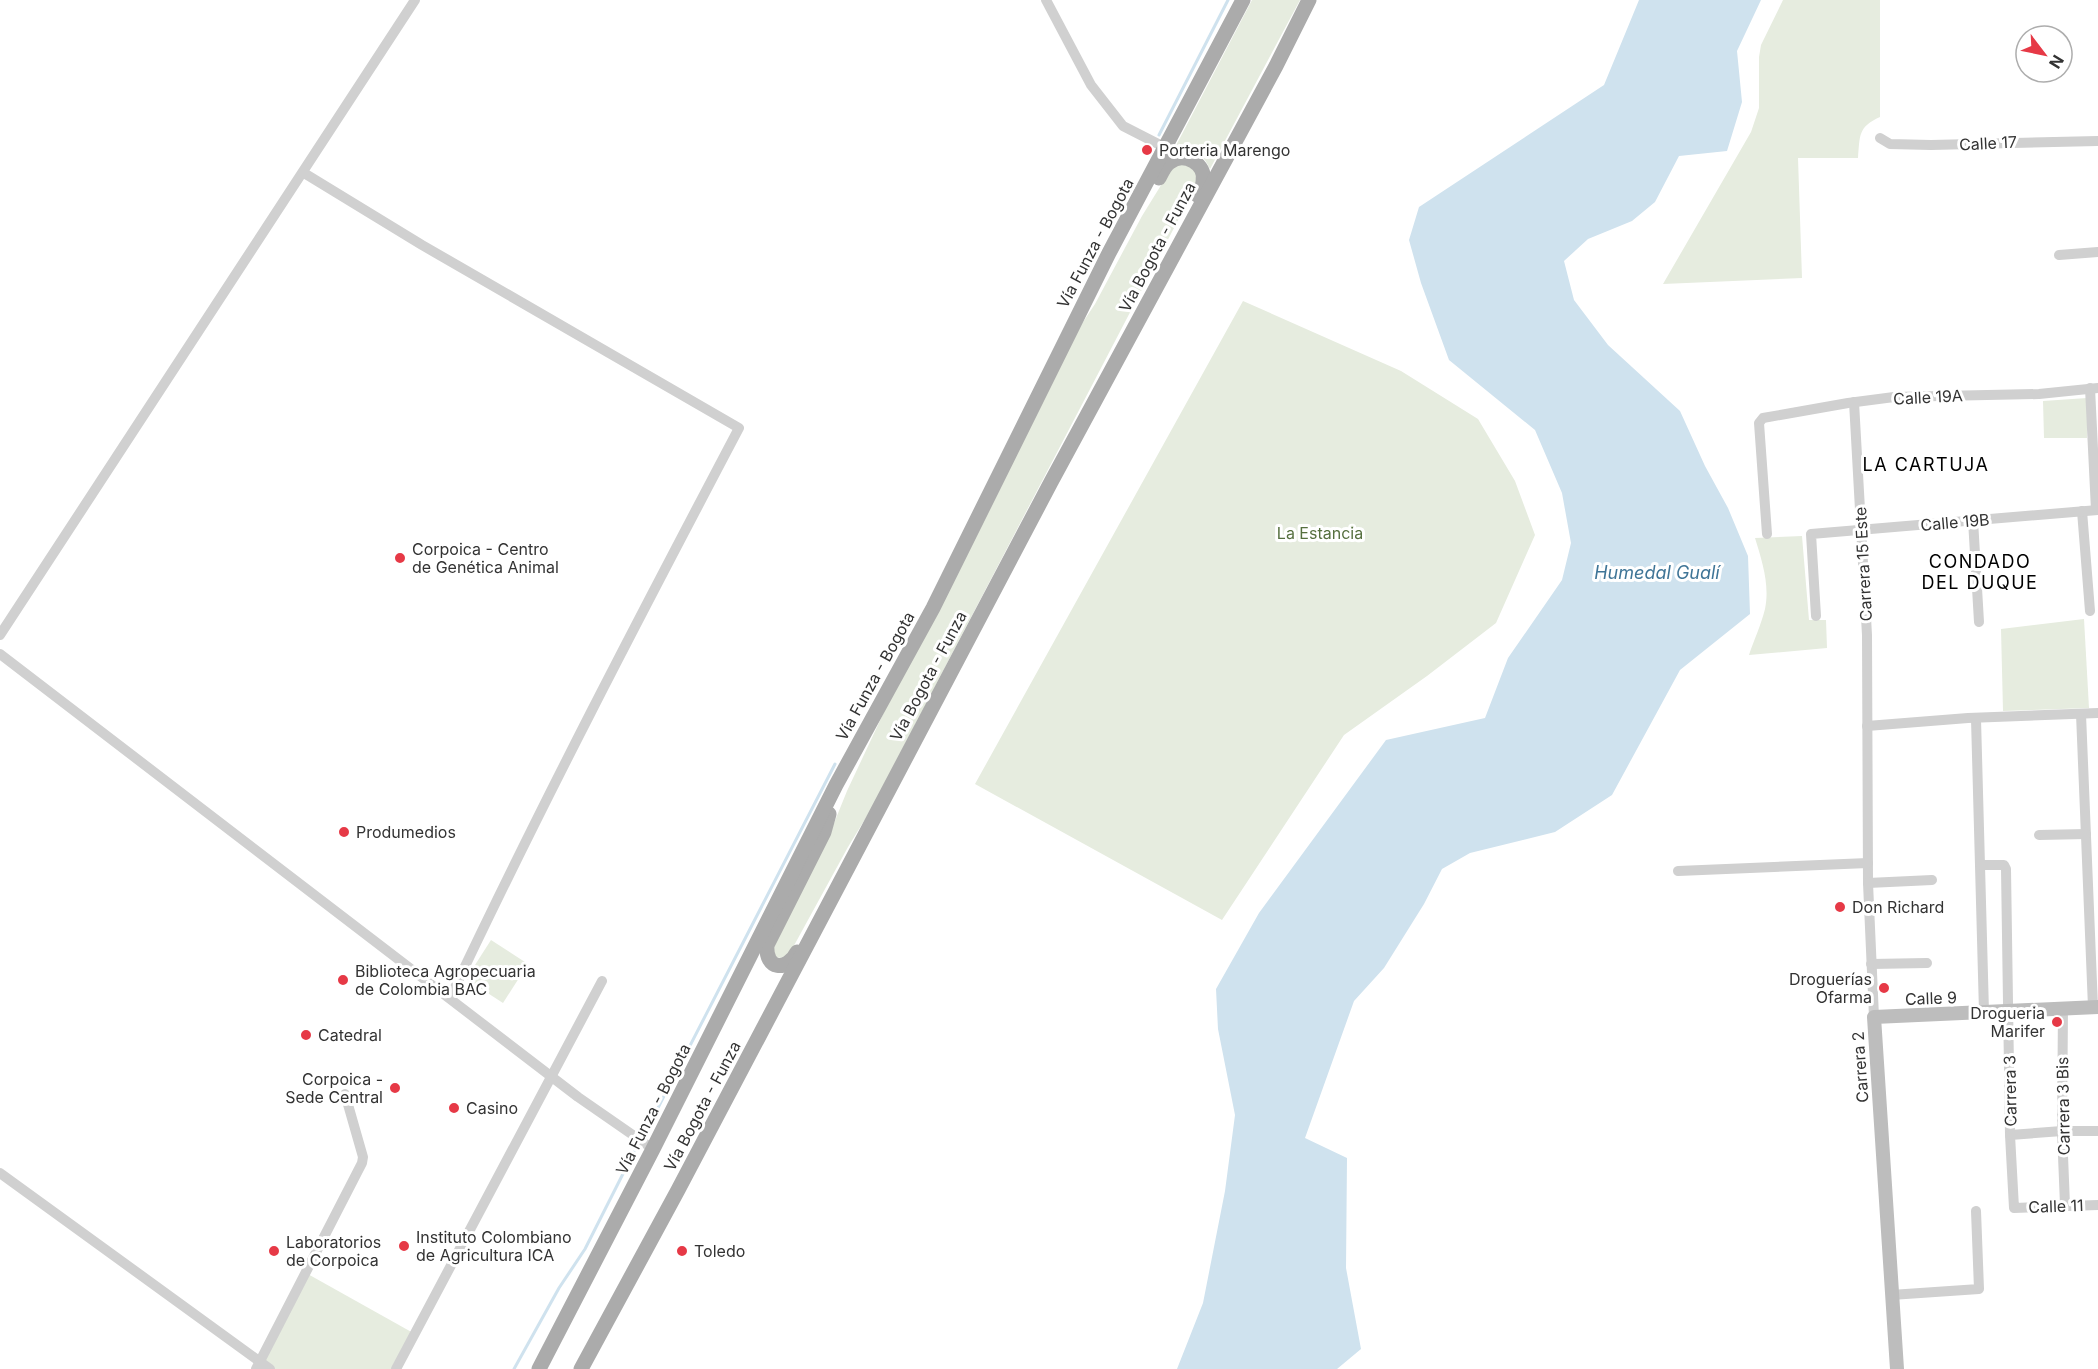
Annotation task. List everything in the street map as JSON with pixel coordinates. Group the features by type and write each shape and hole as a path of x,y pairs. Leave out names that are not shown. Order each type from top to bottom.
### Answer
{"main road":[{"name":"Vía Funza - Bogota","path":"539,1369 653,1149 836,785 938,598 1109,253 1243,0"},
{"name":"Vía Bogota - Funza","path":"580,1369 1276,66 1309,0"},
{"path":"1065,340 1164,169 1178,158 1186,158 1195,162 1203,174 1203,183 1136,312 1116,362"},
{"path":"836,785 824,832 767,945 766,954 769,961 777,966 786,966 793,960 852,849 870,825"},
{"name":"Calle 9","path":"1874,1017 2095,1007"},
{"name":"Carrera 2","path":"1874,1017 1897,1369"},
{"path":"531,1369 561,1313 586,1279"}],"street":[{"path":"0,635 415,0"},
{"path":"1046,0 1091,85 1124,126 1166,148"},
{"name":"Calle 17","path":"1880,138 1890,144 1910,145 2098,141"},
{"path":"304,173 422,246 739,428 596,701 503,885 450,998"},
{"path":"2059,255 2098,252"},
{"path":"2094,388 2097,510"},
{"name":"Calle 19A","path":"1767,534 1760,420 1854,402 1925,396 2039,394 2094,388"},
{"name":"Carrera 15 Este","path":"1854,402 1867,634 1867,726"},
{"name":"Calle 19B","path":"1816,616 1811,534 2097,510"},
{"path":"2082,511 2090,611"},
{"path":"1973,520 1979,622"},
{"path":"0,654 578,1097 653,1149"},
{"path":"1867,726 2098,713"},
{"path":"2080,714 2095,1007"},
{"path":"1976,719 1984,1012"},
{"name":"Carrera 2","path":"1867,726 1868,883 1874,1017"},
{"path":"2039,835 2086,834"},
{"path":"1678,871 1868,863"},
{"name":"Carrera 3","path":"1981,865 2006,867 2010,1135 2014,1208"},
{"path":"1868,883 1932,880"},
{"path":"1871,964 1928,963"},
{"path":"396,1369 602,981"},
{"name":"Carrera 3 Bis","path":"2062,1007 2062,1131 2065,1205"},
{"path":"258,1366 362,1163 363,1157 345,1094"},
{"path":"2010,1135 2098,1131"},
{"path":"0,1173 258,1366 270,1369"},
{"name":"Calle 11","path":"2014,1208 2098,1205"},
{"path":"1891,1295 1979,1289 1976,1211"}],"green space":[{"path":"1252,0 1300,0 1210,169 1202,157 1193,152 1183,152 1170,157"},
{"path":"1783,0 1880,0 1880,117 1868,124 1861,133 1858,158 1798,158 1802,278 1663,284 1751,132 1759,108 1761,45"},
{"path":"1178,164 1188,164 1196,172 1198,182 870,811 791,951 784,957 775,957 773,942 828,838 885,710 1081,325 1095,304 1142,216 1171,169"},
{"name":"La Estancia","path":"1243,301 1401,371 1478,419 1515,481 1535,535 1496,623 1344,735 1222,920 975,784"},
{"path":"2087,398 2087,438 2044,438 2043,401"},
{"path":"1802,536 1809,620 1826,620 1827,648 1749,655 1765,609 1767,591 1765,573 1755,538"},
{"path":"2084,619 2089,708 2003,711 2001,629"},
{"path":"491,940 528,964 503,1003 466,979"},
{"path":"306,1273 415,1334 396,1369 270,1369 260,1362"}],"water":[{"name":"Humedal Gualí","path":"1639,0 1761,0 1737,51 1742,102 1727,151 1679,156 1655,202 1632,221 1588,239 1564,261 1574,300 1608,345 1680,411 1705,466 1728,508 1748,556 1750,614 1680,670 1612,795 1555,832 1470,853 1442,869 1424,904 1384,968 1354,1001 1305,1138 1347,1158 1346,1268 1361,1349 1337,1369 1177,1369 1203,1303 1225,1191 1235,1115 1218,1029 1216,989 1259,913 1386,740 1485,718 1508,658 1562,580 1571,543 1562,493 1535,430 1449,360 1421,283 1409,240 1419,207 1604,85"}],"waterway":[{"path":"1159,135 1228,0"},
{"path":"645,1133 835,764"},
{"path":"514,1369 559,1288 585,1249 634,1152"}],"place":[{"name":"Porteria Marengo","path":"1147,150"},
{"name":"Corpoica - Centro de Genética Animal","path":"400,558"},
{"name":"Produmedios","path":"344,832"},
{"name":"Don Richard","path":"1840,907"},
{"name":"Biblioteca Agropecuaria de Colombia BAC","path":"343,980"},
{"name":"Droguerías Ofarma","path":"1884,988"},
{"name":"Drogueria Marifer","path":"2057,1022"},
{"name":"Catedral","path":"306,1035"},
{"name":"Corpoica - Sede Central","path":"395,1088"},
{"name":"Casino","path":"454,1108"},
{"name":"Instituto Colombiano de Agricultura ICA","path":"404,1246"},
{"name":"Laboratorios de Corpoica","path":"274,1251"},
{"name":"Toledo","path":"682,1251"}],"district":[{"name":"LA CARTUJA","path":"1926,464"},
{"name":"CONDADO DEL DUQUE","path":"1980,571"}]}
